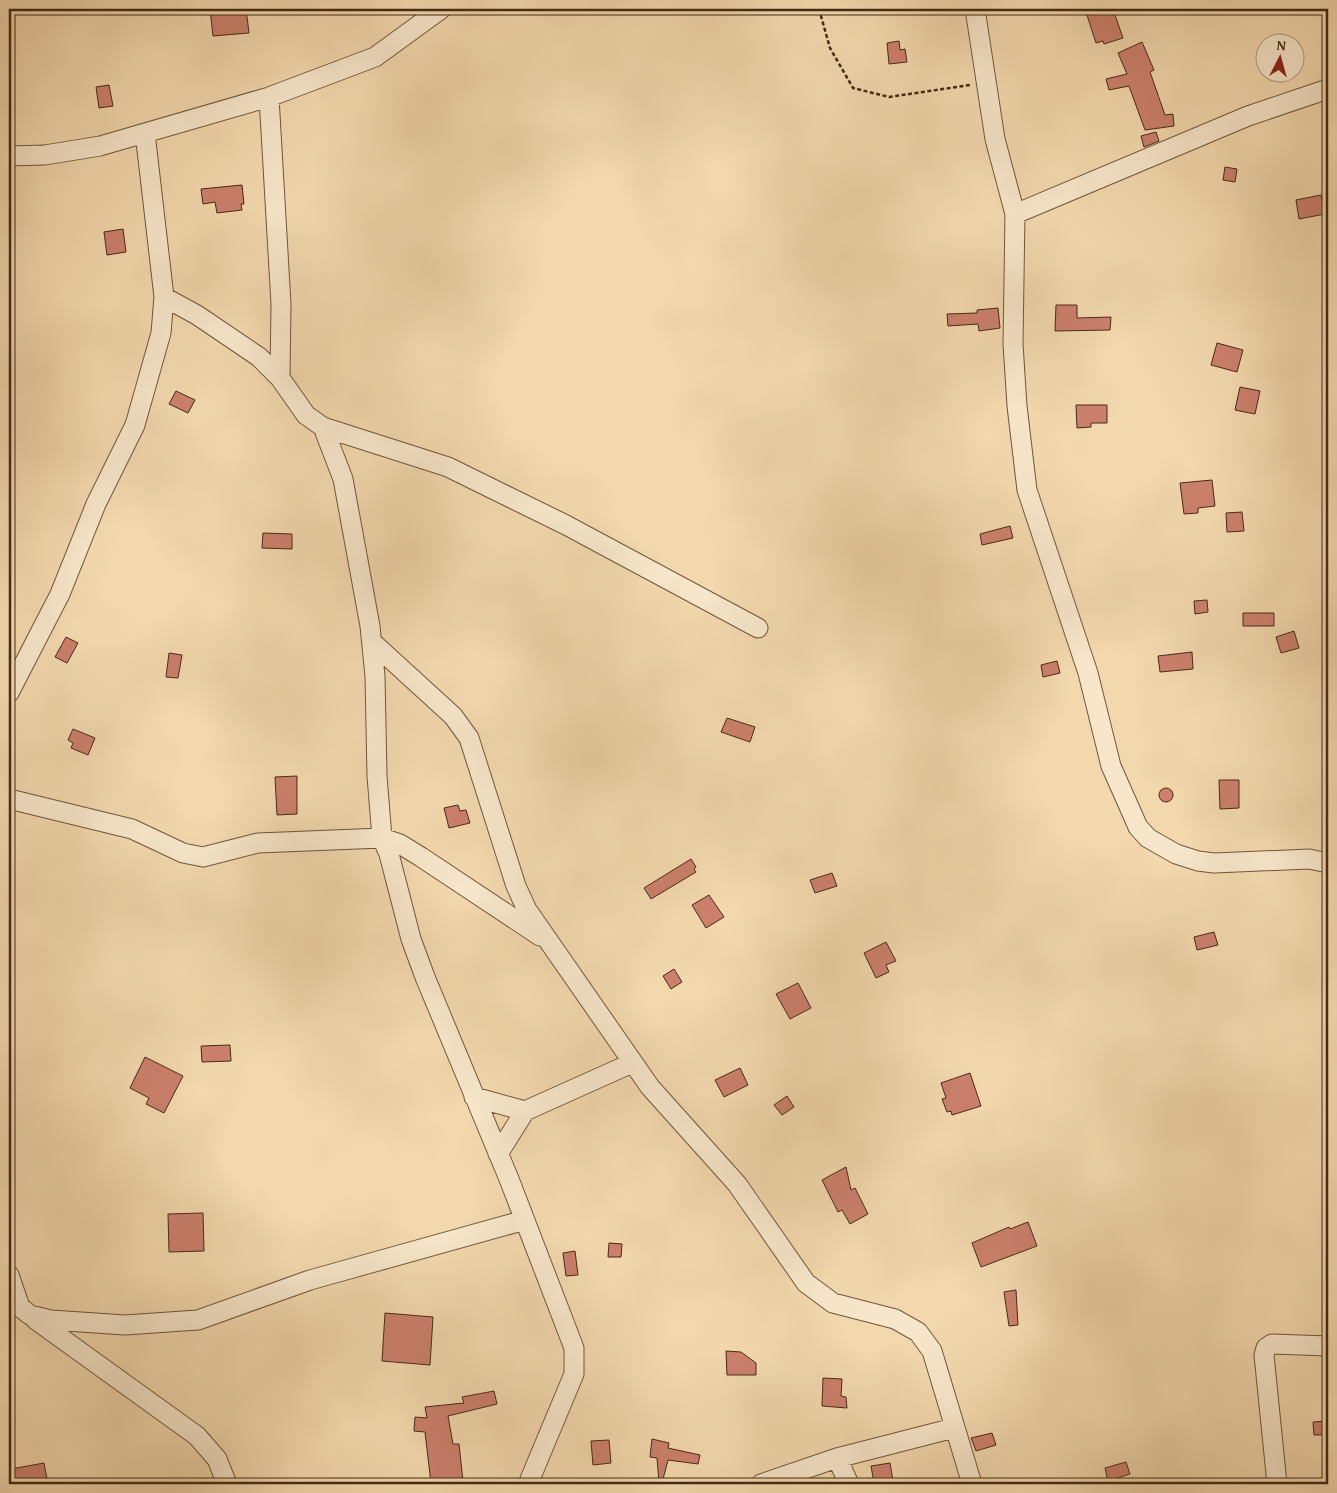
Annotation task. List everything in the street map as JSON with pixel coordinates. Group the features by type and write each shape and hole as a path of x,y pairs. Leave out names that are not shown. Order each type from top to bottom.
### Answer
{"street":[{"path":"9,156 75,152 269,97 375,57 442,9"},
{"path":"975,9 995,139 1015,214 1014,344 1017,406 1027,490 1088,672 1112,766 1138,827 1148,838 1176,854 1198,861 1214,863 1309,859 1328,863"},
{"path":"1015,214 1248,116 1328,89"},
{"path":"269,97 281,304 280,378"},
{"path":"10,684 60,594 96,504 135,425 161,334 164,298 144,133"},
{"path":"164,298 197,315 258,357 280,378 306,415 323,427 448,466 566,525 758,628"},
{"path":"323,427 344,479 372,642 377,776 382,838 389,854 411,939 525,1220 574,1348 574,1374 528,1484"},
{"path":"372,642 453,716 469,738 516,886 527,910 545,939 650,1087 736,1184 806,1283 833,1303 895,1319 918,1332 932,1352 972,1484"},
{"path":"9,799 132,829 193,856 203,857 258,843 382,838 400,844 422,857 545,939"},
{"path":"498,1154 525,1110 632,1063"},
{"path":"474,1097 525,1110"},
{"path":"30,1315 51,1320 125,1326 198,1320 310,1280 525,1220"},
{"path":"9,1275 20,1307 197,1436 217,1459 227,1484"},
{"path":"1277,1484 1264,1356 1266,1348 1272,1344 1328,1346"},
{"path":"761,1484 837,1458 954,1428"},
{"path":"837,1458 848,1484"}],"path":[{"path":"819,9 830,48 853,88 889,97 967,84 988,89"}],"building":[{"path":"210,9 246,9 249,33 213,36"},
{"path":"1085,9 1113,9 1123,38 1104,44 1103,41 1096,43"},
{"path":"899,41 900,50 905,49 907,62 889,64 887,43"},
{"path":"1142,42 1154,70 1150,72 1165,115 1173,114 1174,126 1145,130 1129,86 1109,90 1106,79 1127,74 1118,53"},
{"path":"109,85 113,106 99,108 96,87"},
{"path":"1156,132 1159,141 1144,147 1141,136"},
{"path":"1225,167 1237,169 1235,182 1223,180"},
{"path":"242,185 244,204 241,204 242,210 217,213 215,202 203,204 201,189"},
{"path":"1321,195 1325,214 1299,219 1296,200"},
{"path":"123,229 126,252 107,255 104,232"},
{"path":"1056,305 1077,305 1077,318 1111,317 1110,330 1055,331"},
{"path":"998,308 1000,328 979,331 978,324 948,326 947,314 977,313 977,310"},
{"path":"1217,343 1243,350 1237,372 1211,365"},
{"path":"1240,387 1260,391 1255,414 1235,410"},
{"path":"176,391 195,400 188,413 169,404"},
{"path":"1076,405 1107,405 1107,423 1091,423 1091,427 1077,428"},
{"path":"1212,480 1215,506 1198,508 1198,513 1184,514 1180,483"},
{"path":"1242,512 1244,531 1227,532 1226,513"},
{"path":"1010,526 1013,538 982,545 980,534"},
{"path":"263,533 292,534 292,549 262,548"},
{"path":"1207,600 1208,612 1195,614 1194,601"},
{"path":"1243,613 1274,613 1274,626 1243,626"},
{"path":"1294,631 1299,648 1281,653 1276,637"},
{"path":"66,637 78,643 67,663 55,657"},
{"path":"1192,652 1193,669 1160,672 1158,656"},
{"path":"169,653 182,655 178,678 166,677"},
{"path":"1057,661 1060,673 1043,677 1041,665"},
{"path":"727,718 755,727 750,742 721,732"},
{"path":"73,729 95,738 88,755 71,748 73,743 68,740"},
{"path":"297,776 297,814 277,815 275,777"},
{"path":"1219,780 1239,780 1239,808 1220,809"},
{"path":"1166,788 1171,790 1173,795 1171,800 1166,802 1161,800 1159,795 1161,790"},
{"path":"458,805 460,811 466,810 470,823 449,828 444,808"},
{"path":"691,859 696,867 694,869 696,872 651,899 644,888"},
{"path":"832,873 837,886 815,893 810,880"},
{"path":"709,895 724,917 706,928 692,905"},
{"path":"1214,932 1218,945 1197,950 1194,937"},
{"path":"886,942 896,961 886,965 889,972 876,978 864,953"},
{"path":"674,969 682,982 671,989 663,976"},
{"path":"798,983 811,1008 790,1019 776,994"},
{"path":"230,1045 231,1061 202,1062 201,1046"},
{"path":"145,1057 183,1076 164,1113 146,1104 149,1098 130,1088"},
{"path":"740,1068 748,1085 724,1097 715,1080"},
{"path":"970,1073 981,1106 952,1115 951,1111 947,1112 942,1099 946,1098 941,1083"},
{"path":"787,1096 794,1107 782,1115 774,1105"},
{"path":"846,1167 851,1190 855,1188 868,1214 850,1224 842,1210 838,1212 822,1180"},
{"path":"203,1213 204,1251 169,1252 168,1214"},
{"path":"1028,1222 1037,1246 981,1267 972,1243 1009,1227 1010,1229"},
{"path":"609,1243 622,1244 621,1257 608,1257"},
{"path":"575,1251 578,1275 566,1276 563,1253"},
{"path":"1016,1290 1018,1325 1009,1326 1004,1292"},
{"path":"385,1313 433,1317 430,1365 382,1361"},
{"path":"726,1351 741,1352 756,1363 756,1375 727,1375"},
{"path":"823,1378 842,1379 841,1396 846,1397 847,1408 822,1406"},
{"path":"494,1391 497,1404 448,1416 453,1444 459,1444 463,1481 431,1483 425,1432 414,1431 415,1417 427,1418 425,1407 464,1403 462,1397"},
{"path":"1328,1421 1328,1435 1314,1435 1313,1422"},
{"path":"992,1433 996,1445 976,1451 971,1438"},
{"path":"652,1439 669,1443 668,1448 700,1455 698,1464 668,1460 662,1483 659,1482 657,1458 650,1457"},
{"path":"609,1440 611,1463 593,1465 591,1441"},
{"path":"1126,1462 1130,1474 1108,1481 1105,1468"},
{"path":"44,1463 48,1484 13,1484 11,1469"},
{"path":"890,1463 893,1481 874,1483 871,1466"}]}
